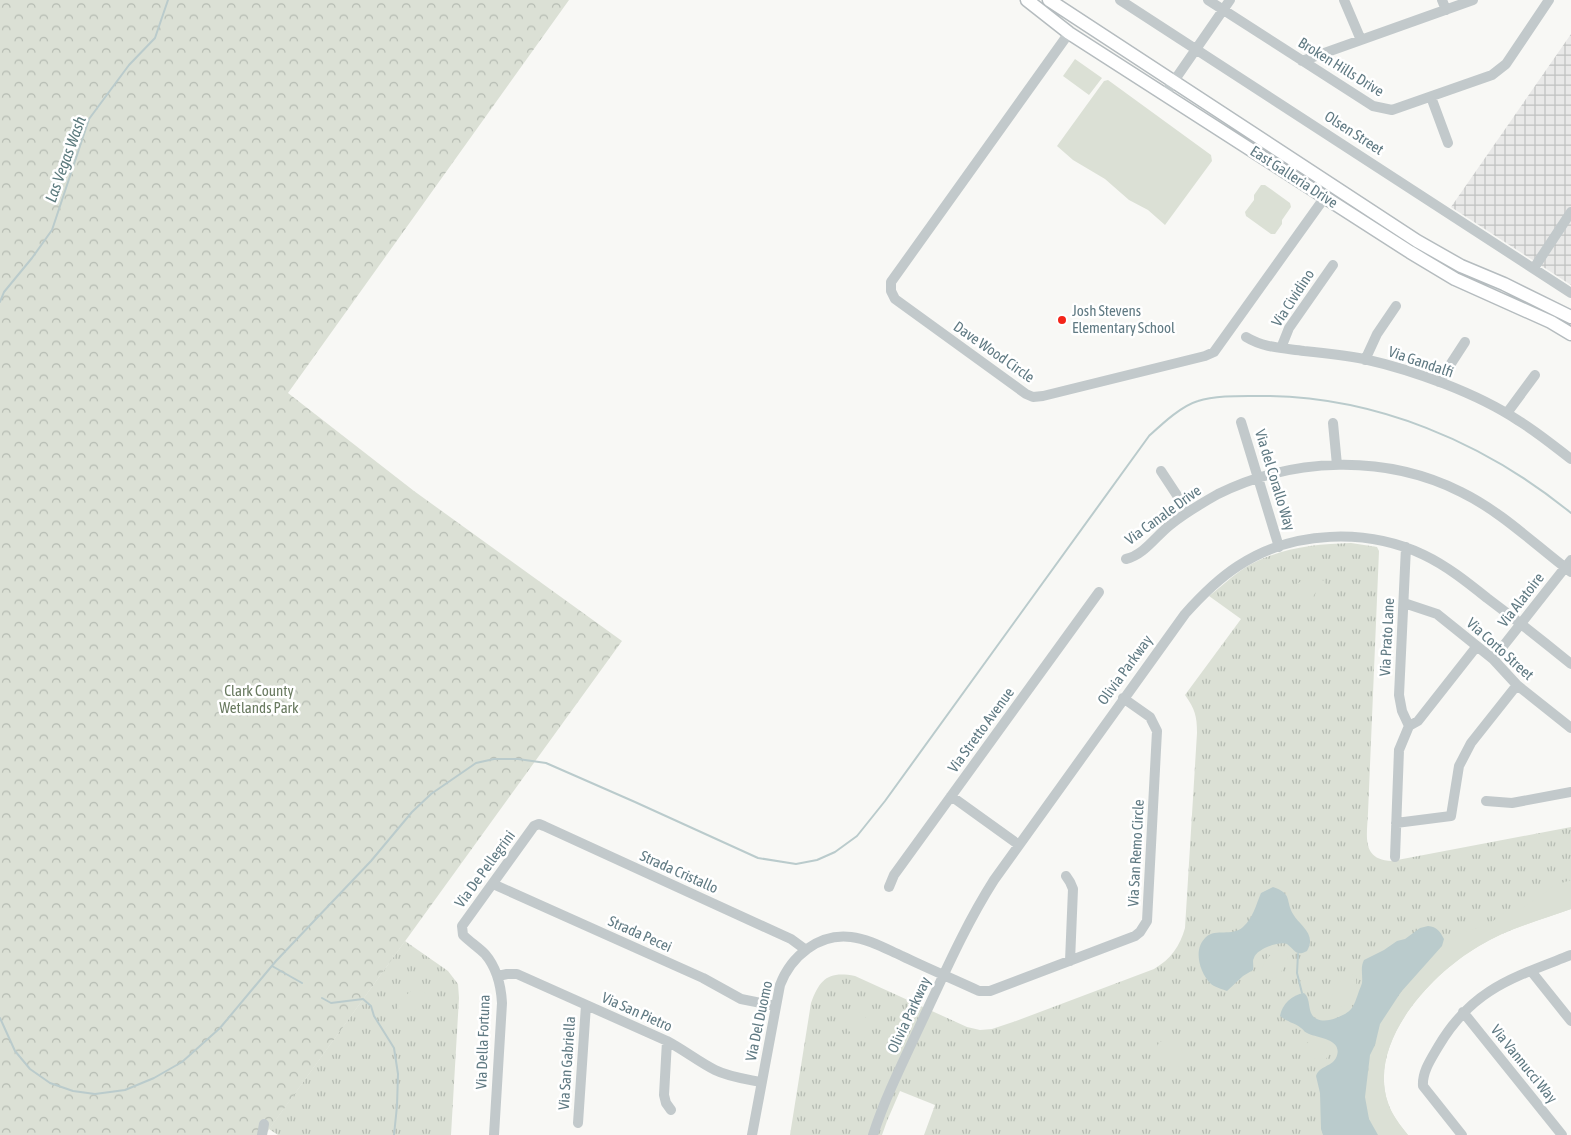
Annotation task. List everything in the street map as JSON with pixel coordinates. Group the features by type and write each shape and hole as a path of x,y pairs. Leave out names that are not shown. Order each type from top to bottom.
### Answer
{"main road":[{"name":"East Galleria Drive","path":"1028,0 1069,33 1410,252 1455,279 1551,322 1571,334"},
{"name":"East Galleria Drive","path":"1051,2 1402,232 1461,266 1504,284 1571,317"},
{"path":"1051,2 1069,33"},
{"path":"1325,197 1336,195 1392,231 1402,232"}],"street":[{"name":"Olsen Street","path":"1120,0 1571,293"},
{"name":"Broken Hills Drive","path":"1208,0 1373,106 1392,110 1492,75 1506,64 1550,0"},
{"path":"1165,94 1230,0"},
{"path":"1344,0 1361,40"},
{"path":"1302,61 1361,40 1444,5 1473,0"},
{"name":"Dave Wood Circle","path":"1069,33 891,282 890,291 894,299 1026,394 1033,397 1043,396 1205,356 1214,352 1325,197"},
{"path":"1431,97 1448,143"},
{"path":"1534,268 1571,212"},
{"name":"Via Cividino","path":"1281,348 1289,328 1333,265"},
{"path":"1365,360 1377,334 1396,306"},
{"name":"Via Gandalfi","path":"1246,337 1255,343 1344,355 1396,367 1439,382 1507,414 1571,458"},
{"path":"1439,382 1465,342"},
{"path":"1507,414 1535,375"},
{"name":"Via del Corallo Way","path":"1241,422 1279,547"},
{"path":"1333,423 1336,465"},
{"name":"Via Canale Drive","path":"1126,559 1135,557 1169,526 1188,512 1217,495 1258,478 1284,470 1336,465 1364,465 1412,473 1461,492 1500,516 1569,567"},
{"path":"1161,472 1188,512"},
{"name":"Olivia Parkway","path":"873,1135 890,1089 978,904 1018,845 1185,614 1198,600 1238,566 1279,547 1305,540 1342,536 1376,540 1406,547 1425,555 1447,568 1571,664"},
{"name":"Via Prato Lane","path":"1406,547 1399,695 1402,711 1410,726"},
{"name":"Via Alatoire","path":"1493,659 1569,567"},
{"name":"Via Stretto Avenue","path":"889,887 894,875 1099,592"},
{"name":"Via Corto Street","path":"1404,603 1437,614 1493,659 1517,685 1571,728"},
{"path":"1396,857 1399,750 1410,726 1418,721 1477,646"},
{"path":"1396,823 1451,816 1459,766 1471,743 1517,685"},
{"name":"Via San Remo Circle","path":"944,975 979,991 990,991 1135,936 1140,932 1147,921 1157,731 1150,718 1123,698"},
{"path":"1486,801 1512,803 1571,792"},
{"path":"951,796 1018,845"},
{"name":"Via De Pellegrini","path":"463,935 462,926 534,826 539,824"},
{"name":"Strada Cristallo","path":"539,824 792,939 806,950"},
{"path":"1066,876 1073,889 1070,960"},
{"name":"Strada Pecei","path":"493,884 703,978 729,994 741,999 776,1006"},
{"name":"Via Della Fortuna","path":"463,935 485,954 498,976 502,1003 494,1135"},
{"name":"Via Del Duomo","path":"752,1135 778,993 784,974 796,958 806,950 827,939 851,937 872,943 944,975"},
{"path":"1462,1135 1422,1086 1430,1061 1449,1028 1463,1012 1482,996 1506,980 1571,955"},
{"path":"1531,971 1571,1020"},
{"name":"Via San Pietro","path":"498,976 517,974 667,1041 716,1071 761,1082"},
{"name":"Via San Gabriella","path":"578,1123 586,1005"},
{"name":"Via Vannucci Way","path":"1463,1012 1562,1135"},
{"path":"667,1041 664,1096 671,1110"}],"shaded area":[{"path":"1571,34 1571,285 1451,207"},
{"path":"1273,887 1286,895 1293,914 1309,935 1310,945 1307,951 1298,953 1283,943 1268,946 1256,955 1253,961 1253,970 1243,976 1227,991 1214,986 1206,978 1200,966 1199,954 1202,942 1210,934 1234,932 1243,927 1252,915 1261,893"},
{"path":"1428,926 1436,928 1441,934 1444,939 1442,946 1401,992 1380,1024 1375,1045 1370,1055 1365,1097 1369,1119 1378,1135 1323,1135 1321,1129 1320,1093 1316,1076 1320,1070 1334,1061 1338,1051 1333,1043 1307,1033 1299,1026 1280,1016 1285,1004 1292,998 1304,993 1308,999 1311,1014 1317,1019 1329,1020 1345,1014 1353,1006 1362,984 1364,960 1397,941 1405,939 1420,928"}],"green space":[{"name":"Clark County Wetlands Park","path":"0,0 569,0 288,393 414,491 622,641 265,1135 0,1135"},
{"path":"1075,59 1102,78 1089,95 1063,76"},
{"path":"1108,80 1211,155 1212,161 1165,225 1148,210 1129,200 1105,179 1073,160 1057,146 1104,81"},
{"path":"1261,185 1265,185 1290,203 1291,207 1275,234 1271,234 1246,216 1245,212 1254,200 1254,195"},
{"path":"1351,543 1377,547 1379,551 1367,830 1368,845 1371,851 1382,860 1392,861 1571,827 1571,909 1501,935 1460,958 1424,992 1408,1012 1395,1034 1387,1057 1384,1080 1388,1103 1396,1120 1408,1135 924,1135 935,1105 900,1091 882,1135 790,1135 811,1003 818,988 826,979 832,976 855,976 967,1027 980,1030 992,1029 1016,1021 1154,969 1170,956 1180,941 1185,928 1197,733 1195,713 1185,695 1241,619 1209,596 1246,567 1271,555 1310,546"},
{"path":"1316,577 1324,581 1327,587 1317,590 1313,597 1304,601 1297,598 1295,589 1297,585 1302,581"},
{"path":"1571,880 1571,909 1490,940 1460,958 1424,992 1408,1012 1395,1034 1387,1057 1384,1080 1388,1103 1396,1120 1408,1135 1378,1135 1369,1119 1365,1098 1370,1055 1375,1045 1380,1024 1401,992 1437,952 1444,939 1446,942 1461,933 1489,924 1506,911 1523,908 1555,885"},
{"path":"405,941 448,971 458,984 459,998 451,1135 278,1135 269,1129"},
{"path":"1279,950 1283,950 1288,954 1286,964 1274,979 1267,978 1261,973 1263,966 1270,956"},
{"path":"1352,974 1355,975 1356,980 1355,992 1345,1005 1335,1006 1332,998 1334,985"},
{"path":"412,990 425,993 429,996 428,1001 413,1012 400,1012 397,1007 398,1002"},
{"path":"852,1008 866,1018 866,1035 863,1041 856,1040 846,1024 846,1015"},
{"path":"1172,1037 1177,1041 1186,1058 1180,1067 1175,1066 1157,1049 1160,1042"},
{"path":"1312,1039 1320,1040 1328,1047 1329,1054 1326,1059 1311,1057 1306,1052 1305,1045"}],"waterway":[{"name":"Las Vegas Wash","path":"0,302 4,292 52,230 89,119 129,65 155,38 168,0"},
{"path":"0,1018 15,1051 30,1069 50,1083 73,1091 95,1094 125,1090 154,1078 182,1062 220,1028 276,961 371,861 412,812 431,794 476,763 494,759 518,759 546,763 758,858 796,864 817,860 835,852 857,836 885,801 1149,436 1178,411 1198,401 1238,396 1304,398 1346,404 1386,414 1426,428 1465,445 1502,465 1571,513"},
{"path":"1298,954 1297,973 1302,993"},
{"path":"272,966 302,983"},
{"path":"322,998 331,1003 363,999 371,1006 374,1016 394,1048 398,1074 394,1135"}],"place":[{"name":"Josh Stevens Elementary School","path":"1062,320"}]}
